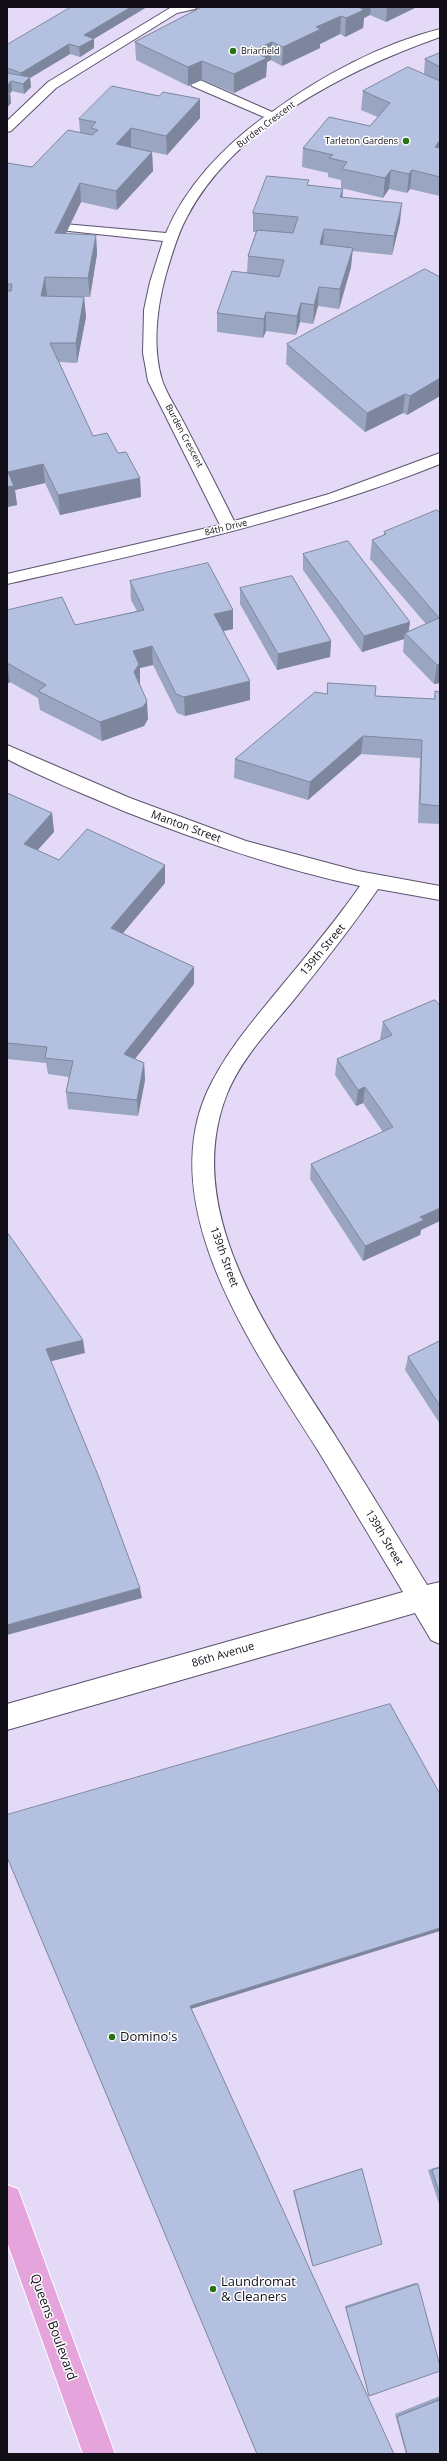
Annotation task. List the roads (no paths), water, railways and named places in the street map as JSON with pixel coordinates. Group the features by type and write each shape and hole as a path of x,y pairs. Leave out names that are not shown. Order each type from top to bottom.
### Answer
{"main road":[{"name":"Queens Boulevard","path":"7,2200 99,2454"}],"street":[{"path":"7,128 52,85 174,10 191,7"},
{"name":"Burden Crescent","path":"230,528 155,381 149,358 149,326 155,287 170,238 181,214 199,186 223,158 273,117 328,80 440,33"},
{"path":"196,83 273,117"},
{"path":"69,227 170,238"},
{"name":"84th Drive","path":"7,578 230,528 342,495 440,458"},
{"name":"Manton Street","path":"7,751 84,788 166,821 292,863 373,882 440,893"},
{"name":"139th Street","path":"373,882 343,927 229,1066 215,1096 206,1123 203,1147 203,1173 207,1205 216,1242 233,1285 261,1336 430,1597 440,1631"},
{"name":"86th Avenue","path":"7,1717 430,1597"}],"place":[{"name":"Briarfield","path":"233,51"},
{"name":"Tarleton Gardens","path":"406,141"},
{"name":"Domino's","path":"112,2037"},
{"name":"Laundromat & Cleaners","path":"213,2289"}]}
